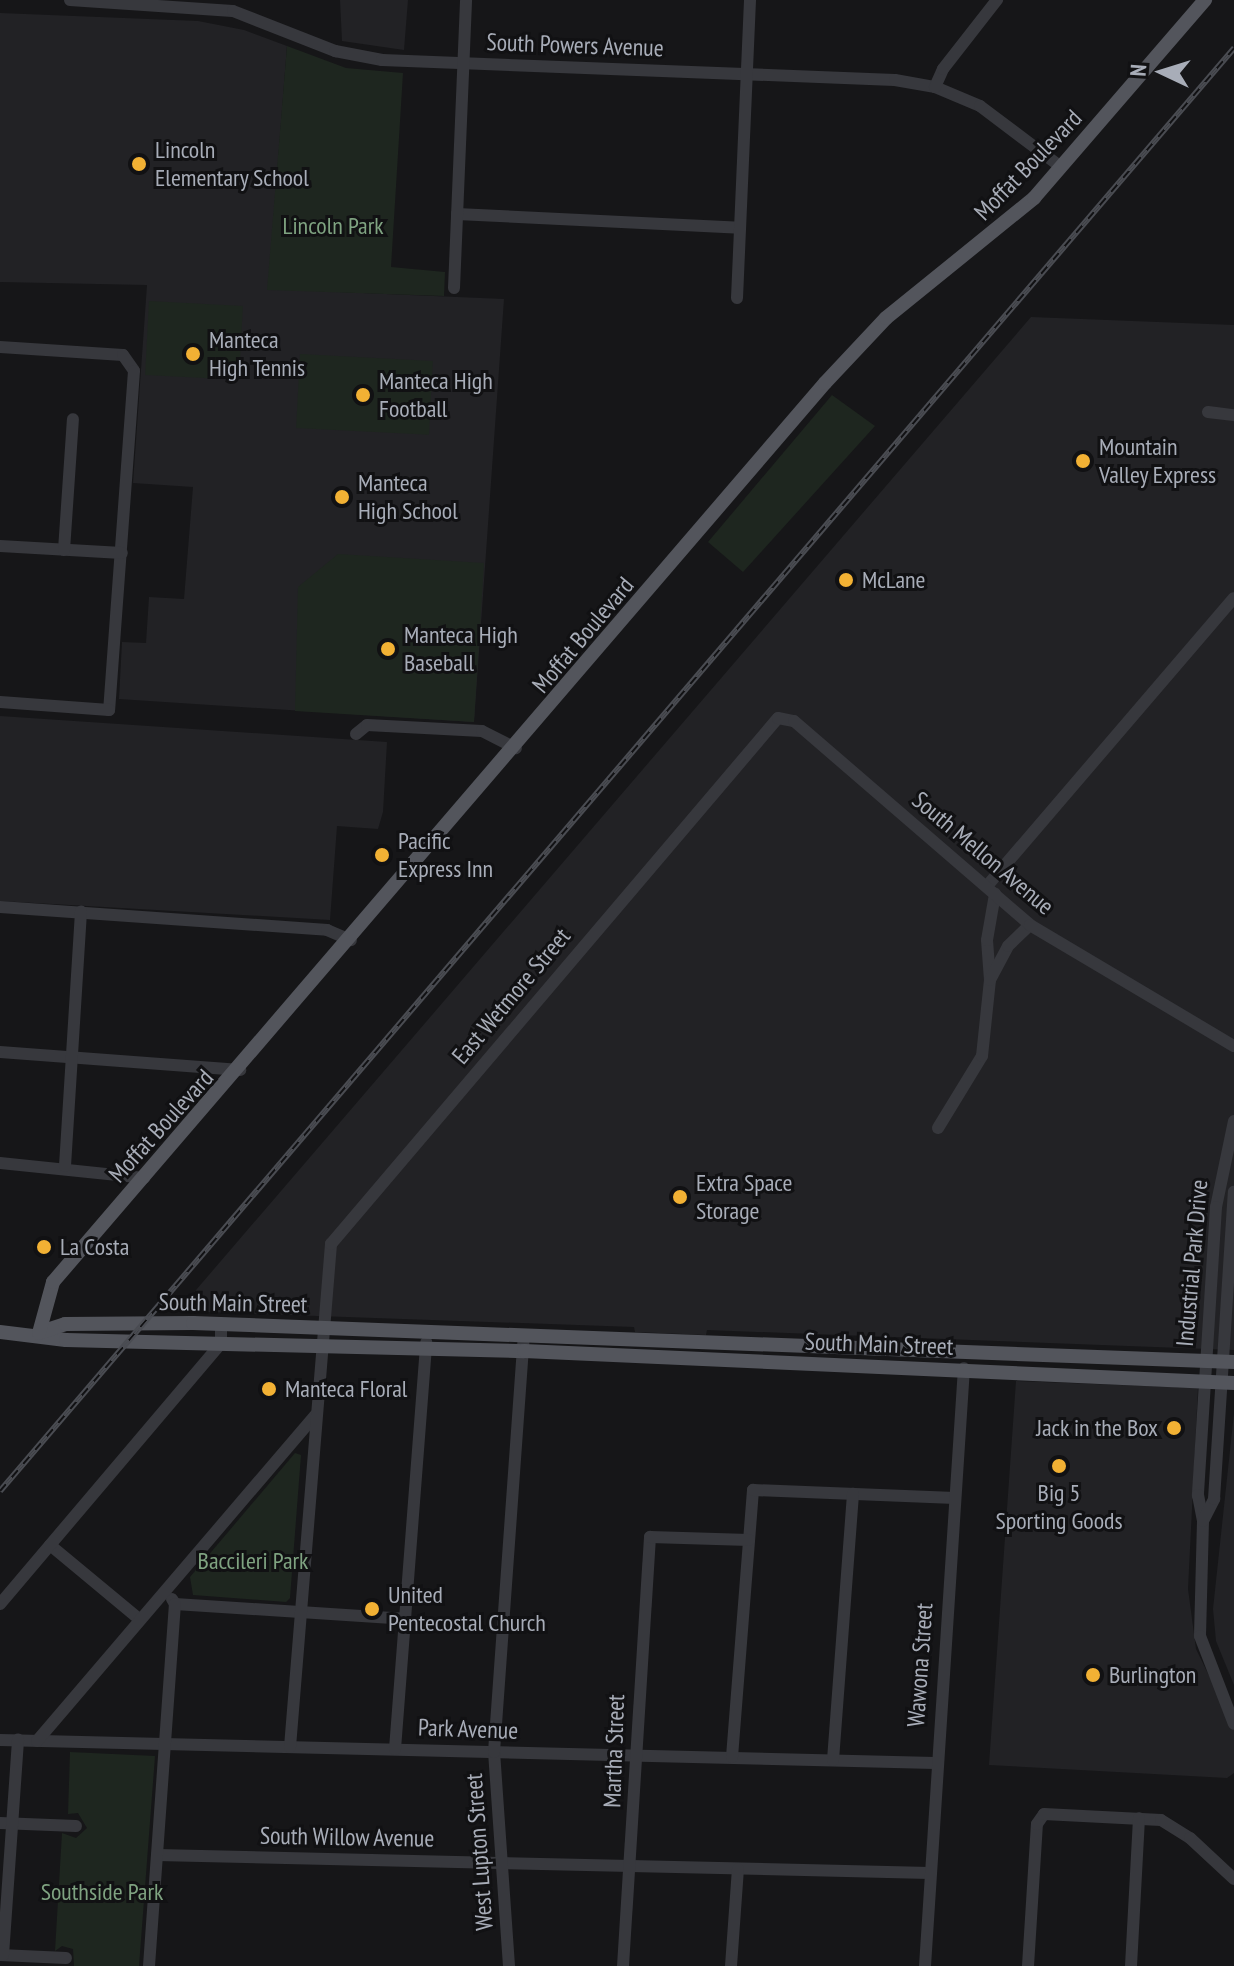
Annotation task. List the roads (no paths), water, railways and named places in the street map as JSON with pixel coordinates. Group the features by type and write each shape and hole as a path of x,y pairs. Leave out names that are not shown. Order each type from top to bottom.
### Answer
{"main road":[{"name":"Moffat Boulevard","path":"39,1333 53,1282 240,1070 886,318 986,241 1061,167 1205,0"},
{"name":"South Main Street","path":"39,1333 65,1324 221,1324 1228,1362"},
{"name":"South Main Street","path":"0,1332 39,1333 66,1340 524,1351 763,1363 964,1368 1220,1382"},
{"path":"763,1363 764,1346"},
{"path":"964,1368 1017,1355"}],"street":[{"name":"South Powers Avenue","path":"70,0 141,2 233,11 362,57 462,64 895,80 935,87 1004,119 1061,167"},
{"path":"454,288 466,0"},
{"path":"737,298 750,0"},
{"path":"935,87 943,69 997,0"},
{"path":"457,214 740,228"},
{"path":"0,347 123,355 132,363 133,379 109,710 0,702"},
{"path":"1208,412 1234,415"},
{"path":"64,550 73,419"},
{"path":"0,546 122,553"},
{"path":"938,1128 982,1056 990,980 987,940 991,890 1234,598"},
{"name":"East Wetmore Street","path":"290,1747 325,1267 340,1229 771,725 783,717 799,725"},
{"path":"356,734 367,725 482,731 516,748"},
{"name":"South Mellon Avenue","path":"799,725 1030,925 1234,1046"},
{"path":"0,907 327,930 351,940"},
{"path":"65,1166 81,912"},
{"path":"990,980 1008,946 1030,925"},
{"path":"0,1052 240,1070"},
{"name":"Industrial Park Drive","path":"1220,1382 1206,1362 1216,1207 1234,1121"},
{"path":"0,1163 65,1166 144,1178"},
{"name":"Industrial Park Drive","path":"1220,1382 1228,1362 1234,1192"},
{"path":"0,1604 221,1343 221,1324"},
{"path":"395,1749 427,1331"},
{"path":"524,1335 524,1351"},
{"name":"West Lupton Street","path":"509,1966 494,1752 524,1351"},
{"name":"Wawona Street","path":"925,1966 935,1763 964,1368"},
{"path":"1220,1382 1198,1495 1203,1521 1200,1636 1234,1724"},
{"path":"37,1741 315,1415"},
{"path":"732,1757 753,1490 955,1498"},
{"path":"833,1760 853,1494"},
{"name":"Martha Street","path":"623,1966 650,1537 749,1540"},
{"path":"50,1545 139,1619"},
{"path":"149,1966 175,1604 165,1590"},
{"path":"175,1604 404,1619"},
{"name":"Park Avenue","path":"0,1740 935,1763"},
{"path":"18,1740 6,1823 2,1955 66,1958"},
{"path":"1028,1966 1037,1824 1044,1814 1139,1818 1173,1825 1234,1879"},
{"path":"1131,1966 1139,1818"},
{"path":"6,1823 76,1826"},
{"name":"South Willow Avenue","path":"157,1855 930,1873"},
{"path":"731,1966 738,1869"}],"railway":[{"path":"0,1491 1234,48"}],"place":[{"name":"Lincoln Elementary School","path":"139,164"},
{"name":"Manteca High Tennis","path":"193,354"},
{"name":"Manteca High Football","path":"363,395"},
{"name":"Mountain Valley Express","path":"1083,461"},
{"name":"Manteca High School","path":"342,497"},
{"name":"McLane","path":"846,580"},
{"name":"Manteca High Baseball","path":"388,649"},
{"name":"Pacific Express Inn","path":"382,855"},
{"name":"Extra Space Storage","path":"680,1197"},
{"name":"La Costa","path":"44,1247"},
{"name":"Manteca Floral","path":"269,1389"},
{"name":"Jack in the Box","path":"1174,1428"},
{"name":"Big 5 Sporting Goods","path":"1059,1466"},
{"name":"United Pentecostal Church","path":"372,1609"},
{"name":"Burlington","path":"1093,1675"}],"park label":[{"name":"Lincoln Park","path":"333,226"},
{"name":"Baccileri Park","path":"253,1561"},
{"name":"Southside Park","path":"102,1892"}]}
